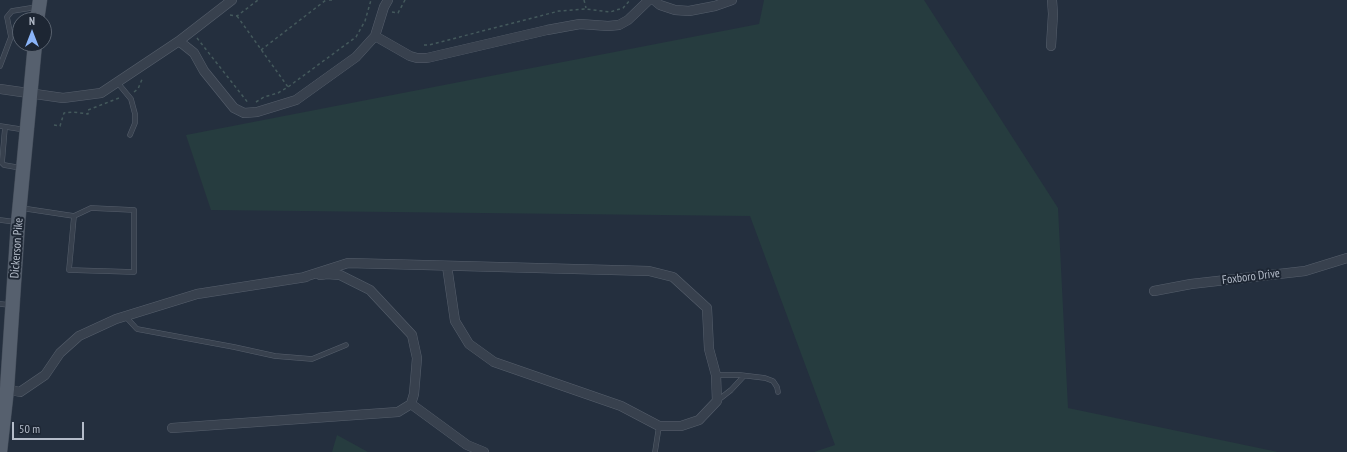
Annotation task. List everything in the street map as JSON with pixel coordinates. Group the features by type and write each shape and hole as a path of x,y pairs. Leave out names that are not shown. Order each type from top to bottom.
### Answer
{"main road":[{"name":"Dickerson Pike","path":"0,452 7,389 7,305 20,208 29,93 34,52"}],"street":[{"path":"0,89 63,98 102,93 179,41 232,0"},
{"path":"179,41 194,53 204,71 234,108 244,113 257,112 296,100 356,56 375,36 384,7 388,0"},
{"path":"375,36 410,56 427,58 546,30 580,24 608,26 619,25 628,20 649,0"},
{"path":"654,0 660,5 675,10 689,10 715,6 732,0"},
{"path":"1051,46 1053,14 1052,0"},
{"name":"Foxboro Drive","path":"1154,291 1191,284 1305,272 1347,258"},
{"path":"301,278 348,263 649,271 673,277 707,308 709,348 716,375 718,401 700,420 681,426 660,426 621,406 494,362 469,344 455,321 447,266"},
{"path":"7,389 20,392 45,375 60,353 79,336 124,316 197,294 327,274 340,276 370,290 412,334 417,358 414,394 410,404 398,412 172,428"},
{"path":"410,404 467,445 484,452"}],"lane":[{"path":"0,66 11,37 7,17 12,11 39,9"},
{"path":"117,82 131,99 135,114 135,124 130,135"},
{"path":"24,168 4,165 2,163 3,127 26,130"},
{"path":"20,208 74,216 91,208 134,210 134,272 69,270 74,216"},
{"path":"0,220 18,223"},
{"path":"124,316 137,329 275,356 312,359 346,345"},
{"path":"716,375 765,378 773,382 777,387 778,392"},
{"path":"718,401 744,376"},
{"path":"655,452 660,426"}],"path":[{"path":"229,15 237,16 258,0"},
{"path":"261,50 327,0 332,0"},
{"path":"255,103 264,97 278,93 288,87 356,37 365,21 371,0"},
{"path":"391,12 398,13 405,0"},
{"path":"584,0 586,9"},
{"path":"424,45 429,45 559,11 586,9 610,12 623,8 630,0"},
{"path":"237,16 288,87"},
{"path":"194,40 197,38 250,106"},
{"path":"132,95 138,89 143,76"},
{"path":"54,125 60,126 64,114 73,112 88,114 88,110 100,107 119,98"}],"green space":[{"path":"764,0 924,0 1058,208 1068,408 1278,452 814,452 835,445 750,216 211,210 186,135 759,24"},
{"path":"337,435 368,452 332,452"}]}
